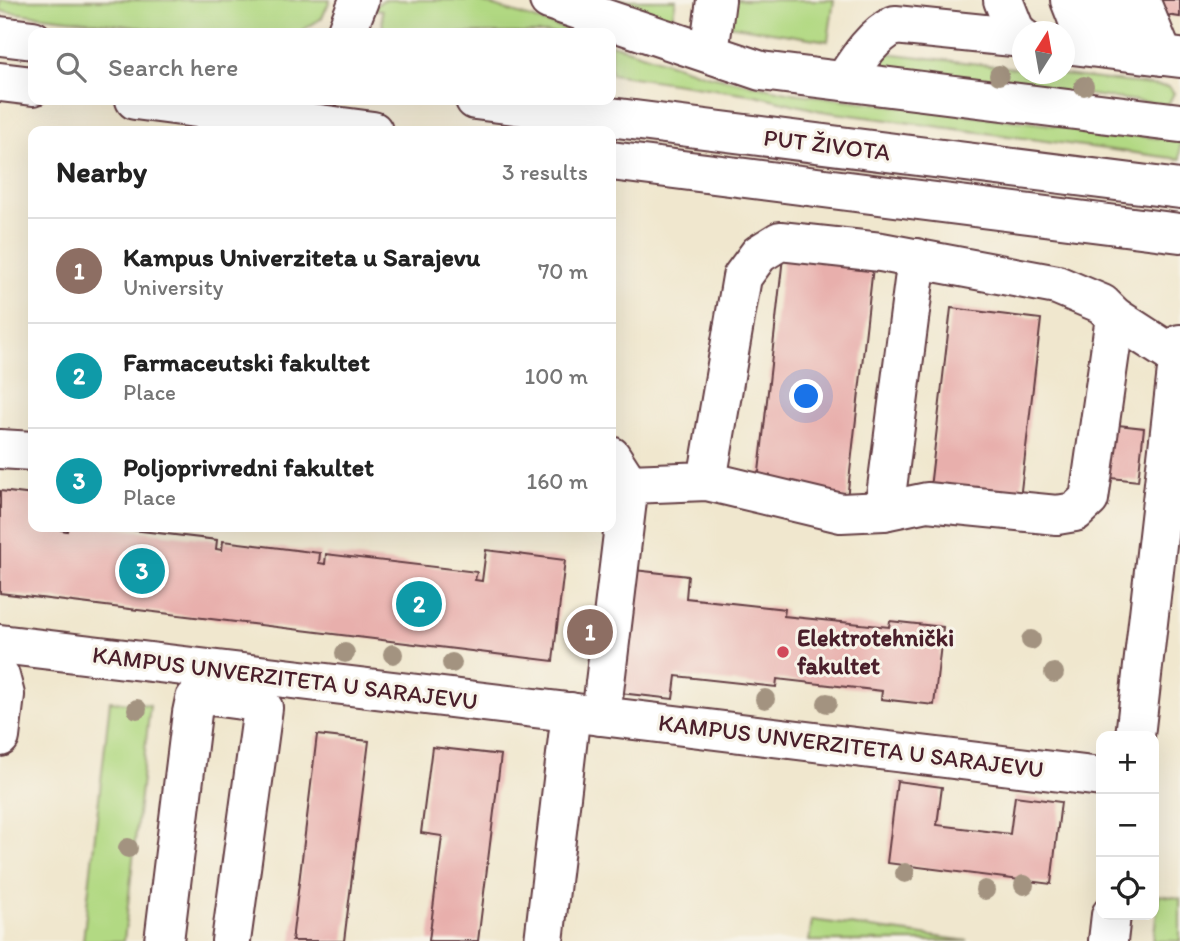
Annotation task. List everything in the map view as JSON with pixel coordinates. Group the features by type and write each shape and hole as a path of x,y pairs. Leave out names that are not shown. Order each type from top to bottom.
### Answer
{"street":[{"path":"348,28 359,0"},
{"path":"549,0 761,71 1180,122"},
{"path":"709,53 716,0"},
{"path":"1025,0 1035,21"},
{"path":"1044,21 1048,0"},
{"path":"1052,21 1070,0"},
{"path":"1058,21 1088,0"},
{"path":"1064,21 1105,0"},
{"path":"1070,21 1120,0"},
{"path":"1075,22 1140,0"},
{"path":"1075,24 1160,0"},
{"path":"844,81 859,58 885,30 895,25 1012,31"},
{"path":"0,36 28,39"},
{"path":"0,82 28,85"},
{"path":"208,105 326,113 360,126"},
{"name":"PUT ŽIVOTA","path":"515,105 1180,189"},
{"name":"PUT ŽIVOTA","path":"616,163 1180,233"},
{"path":"706,481 742,277 759,254 780,240 917,258 1057,285 1102,304 1115,317 1179,354 1136,731"},
{"path":"884,511 917,258"},
{"path":"617,523 620,470 706,481 841,513 884,511 927,502 1057,515 1075,512 1089,499 1115,317"},
{"path":"0,449 28,451"},
{"path":"544,941 586,714 616,532"},
{"name":"KAMPUS UNVERZITETA U SARAJEVU","path":"0,643 1096,776"},
{"path":"0,676 5,695 0,737"},
{"path":"164,941 192,713 195,699 204,695 257,702 263,708 231,941"},
{"path":"1108,941 1110,920"}],"green space":[{"path":"0,0 330,0 322,18 306,28 145,28 0,11"},
{"path":"383,0 475,0 562,28 383,28 382,10 372,9"},
{"path":"585,0 676,0 671,23"},
{"path":"725,0 834,0 828,41 721,24"},
{"path":"616,46 706,75 792,93 1180,141 1180,159 821,111 755,95 616,75"},
{"path":"886,53 1012,68 1012,84 1075,84 1075,76 1169,87 1174,93 1168,105 884,68 878,63"},
{"path":"110,701 150,705 124,941 83,941"},
{"path":"1159,895 1180,898 1180,941 1153,941 1156,920 1159,920"},
{"path":"812,920 968,941 809,941"}],"building":[{"path":"1180,0 1180,17 1077,2"},
{"path":"783,257 873,267 847,499 757,490"},
{"path":"951,308 1041,319 1020,499 930,488"},
{"path":"1109,424 1144,428 1138,481 1103,477"},
{"path":"0,491 28,494 28,532 149,532 217,540 216,549 222,550 223,541 320,553 319,563 325,564 326,554 477,572 475,580 482,581 486,550 565,560 553,661 0,593"},
{"name":"Elektrotehnički fakultet","path":"634,570 688,576 686,598 785,609 784,616 889,627 890,621 943,627 934,705 881,699 882,691 777,679 776,687 676,676 673,699 620,693"},
{"path":"317,735 369,741 344,941 292,941"},
{"path":"432,747 501,755 478,941 429,941 442,836 421,833"},
{"path":"897,781 942,787 937,825 1010,834 1015,796 1061,802 1051,884 887,863"}],"place":[{"name":"Poljoprivredni fakultet","path":"142,571"},
{"name":"Farmaceutski fakultet","path":"419,604"},
{"name":"Kampus Univerziteta u Sarajevu","path":"590,632"},
{"name":"Elektrotehnički fakultet","path":"783,652"}]}
